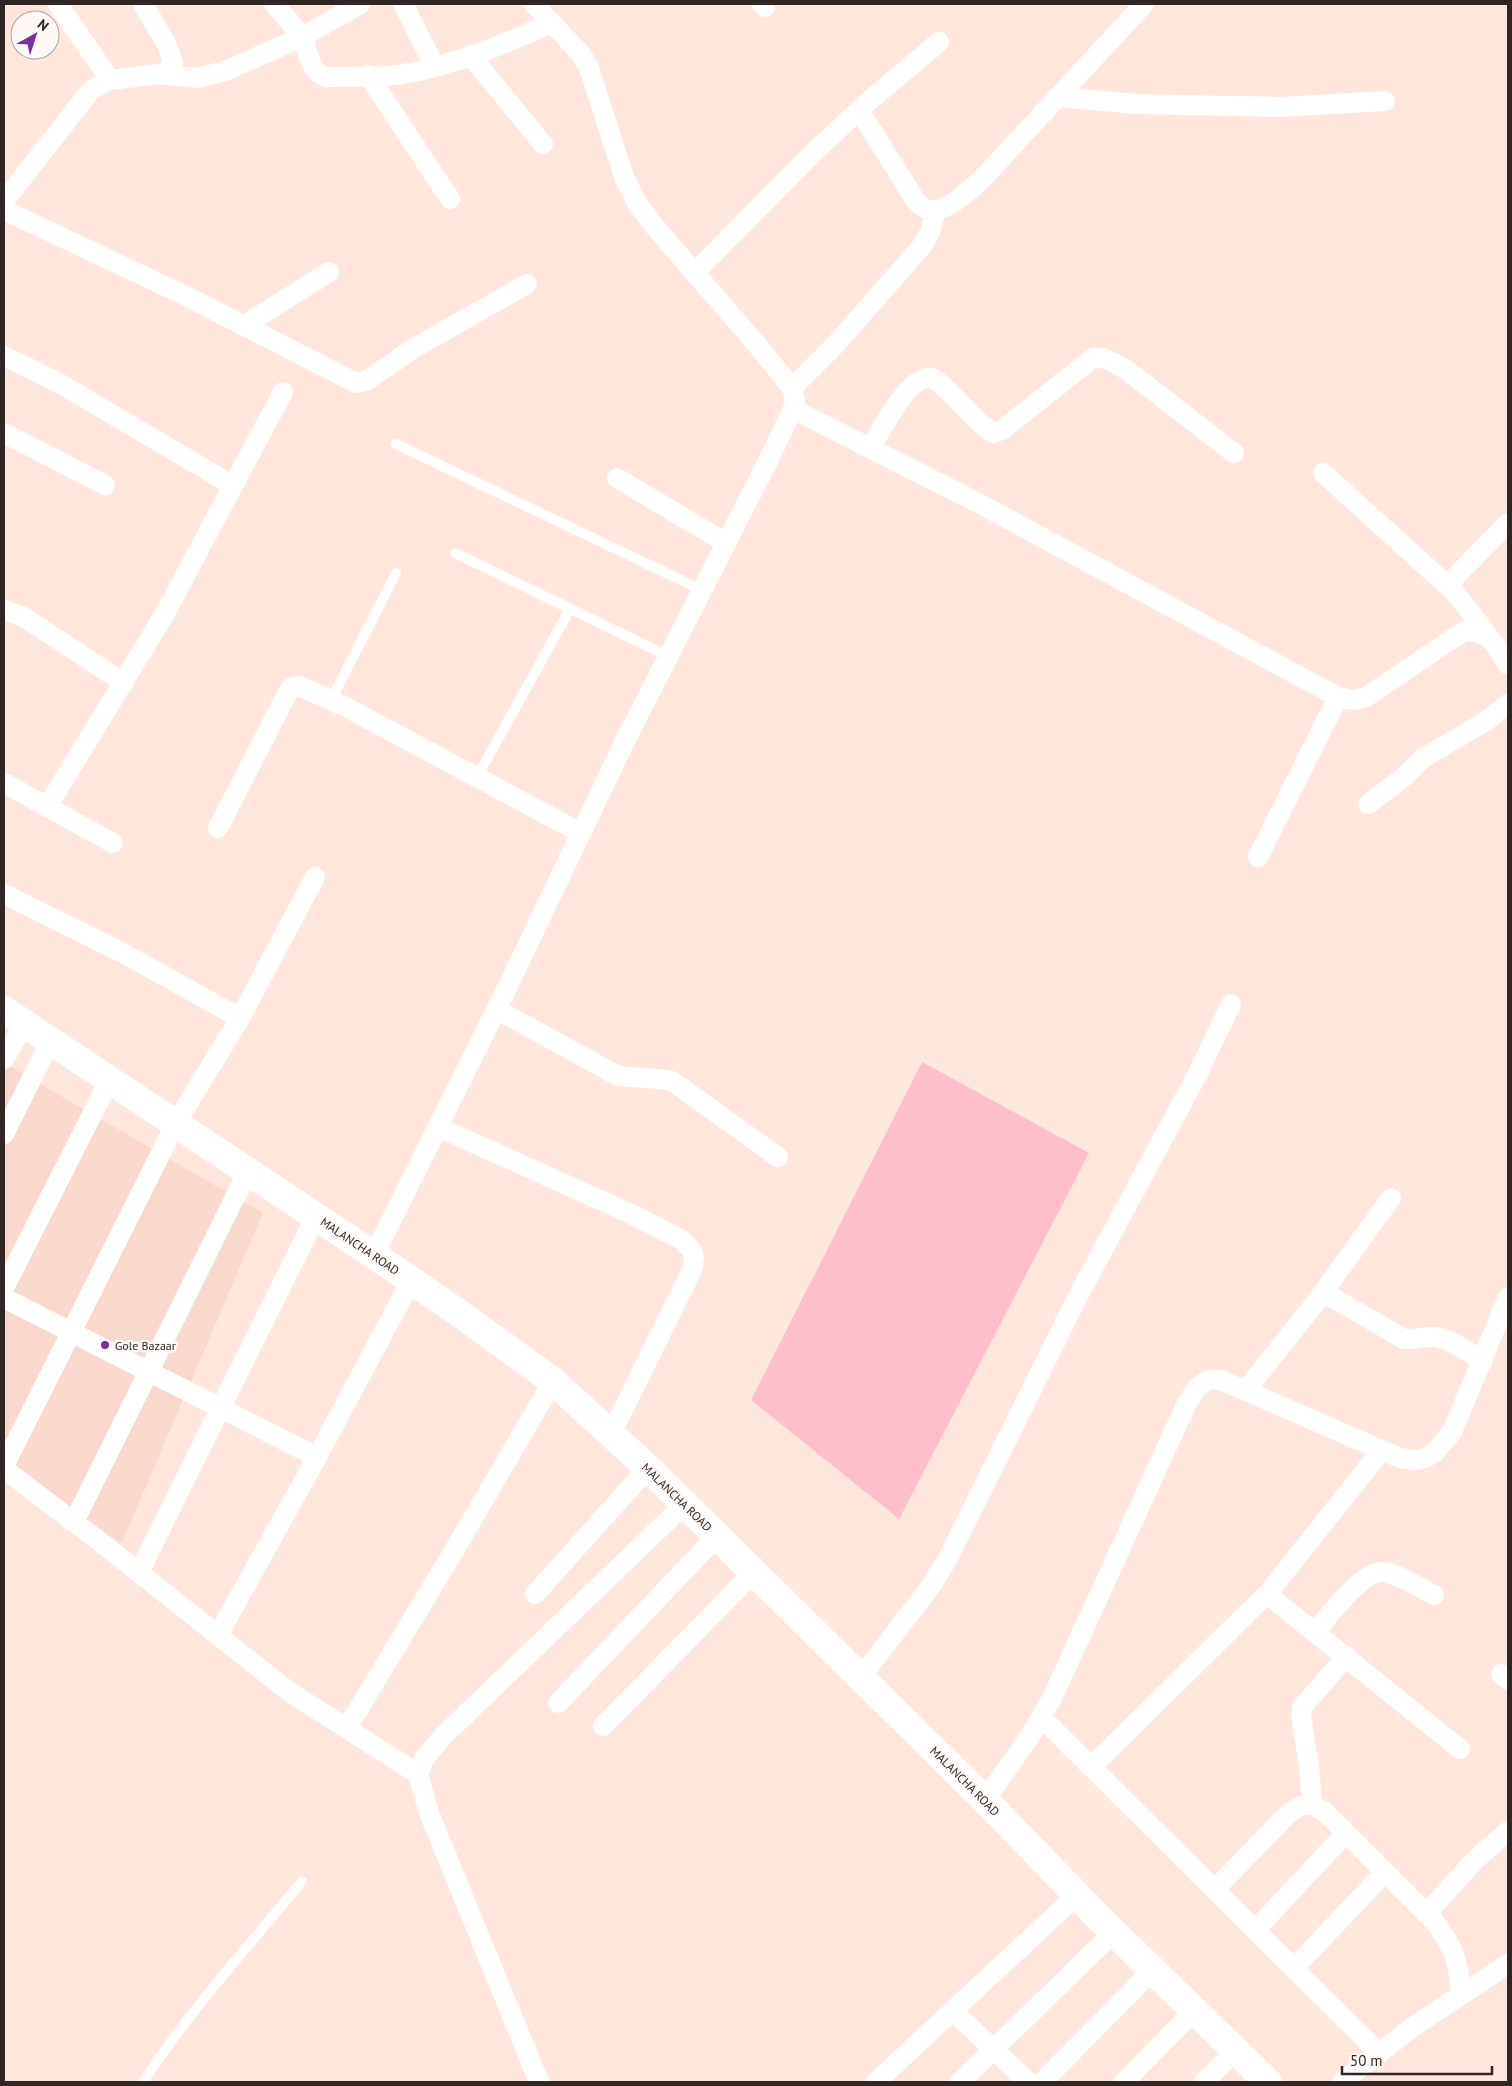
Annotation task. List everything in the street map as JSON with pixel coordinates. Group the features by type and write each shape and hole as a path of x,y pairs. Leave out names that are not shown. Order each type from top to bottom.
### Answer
{"main road":[{"name":"MALANCHA ROAD","path":"14,1016 374,1255 553,1381 648,1468 985,1800 1114,1932 1268,2082"}],"street":[{"path":"58,4 110,80"},
{"path":"143,4 168,46 173,62 170,70 159,74"},
{"path":"274,4 302,38 312,67 318,74 326,77 401,74 435,67 496,47 552,23"},
{"path":"4,201 82,99 91,90 110,80 159,74 197,78 225,71 302,38 360,4"},
{"path":"403,4 435,67"},
{"path":"374,1255 496,1010 668,656 793,409 795,400 792,388 655,227 637,203 624,177 589,68 581,54 534,4"},
{"path":"859,110 917,204 926,209 936,210 953,202 981,180 1144,4"},
{"path":"695,272 781,183 859,110 939,42"},
{"path":"470,55 543,144"},
{"path":"368,75 450,198"},
{"path":"1058,97 1137,104 1279,107 1385,101"},
{"path":"4,210 184,295 356,383 366,381 414,348 527,284"},
{"path":"792,388 836,345 916,254 930,232 936,210"},
{"path":"244,326 329,272"},
{"path":"871,448 900,399 922,379 932,378 942,385 983,426 993,433 1002,430 1093,358 1104,358 1124,368 1234,453"},
{"path":"6,363 59,383 232,484"},
{"path":"47,807 163,616 232,484 283,392"},
{"path":"793,409 984,506 1338,697 1354,700 1366,697 1464,631 1487,634"},
{"path":"4,433 105,485"},
{"path":"1323,473 1457,595 1508,665"},
{"path":"616,478 726,543"},
{"path":"1447,585 1508,523"},
{"path":"4,610 19,614 124,683"},
{"path":"218,828 292,687 299,686 331,700 581,833"},
{"path":"1258,857 1338,697"},
{"path":"1368,804 1404,777 1423,758 1486,720 1508,704"},
{"path":"4,783 114,843"},
{"path":"315,877 240,1018 176,1123 4,1468 139,1572 288,1691 418,1774"},
{"path":"4,894 123,954 240,1018"},
{"path":"860,1677 932,1586 1077,1298 1196,1077 1231,1004"},
{"path":"496,1010 618,1076 658,1078 672,1082 778,1157"},
{"path":"4,1059 14,1016"},
{"path":"4,1134 51,1040"},
{"path":"4,1288 110,1079"},
{"path":"438,1127 628,1213 682,1240 691,1249 694,1257 692,1270 611,1434"},
{"path":"74,1522 248,1171"},
{"path":"1246,1390 1323,1292 1391,1198"},
{"path":"139,1572 222,1409 316,1216"},
{"path":"218,1636 411,1281"},
{"path":"1323,1292 1404,1339 1412,1340 1434,1337 1443,1339 1483,1360"},
{"path":"985,1800 1030,1736 1053,1696 1186,1405 1196,1389 1204,1382 1212,1379 1221,1380 1400,1458 1415,1460 1425,1458 1434,1453 1452,1432 1508,1297"},
{"path":"4,1298 317,1457"},
{"path":"347,1728 553,1381"},
{"path":"1091,1767 1267,1594 1382,1450"},
{"path":"534,1594 648,1468"},
{"path":"539,2082 427,1805 418,1774 424,1759 449,1730 684,1504"},
{"path":"558,1703 717,1536"},
{"path":"602,1726 754,1572"},
{"path":"1315,1632 1351,1591 1366,1578 1375,1574 1383,1572 1393,1575 1434,1595"},
{"path":"1267,1594 1347,1656 1460,1749"},
{"path":"1312,1804 1310,1767 1301,1716 1302,1707 1347,1656"},
{"path":"1041,1717 1379,2053"},
{"path":"1214,1889 1288,1814 1300,1806 1312,1804 1326,1813 1346,1833 1426,1914 1449,1942 1458,1963 1462,1994"},
{"path":"1426,1914 1475,1860 1508,1831"},
{"path":"1255,1930 1346,1833"},
{"path":"1294,1968 1384,1872"},
{"path":"876,2082 1077,1895"},
{"path":"960,2082 1114,1932"},
{"path":"1342,2082 1414,2026 1508,1964"},
{"path":"1042,2082 1153,1970"},
{"path":"953,2011 1028,2082"},
{"path":"1124,2082 1194,2011"},
{"path":"1204,2082 1236,2050"}],"lane":[{"path":"396,444 702,590"},
{"path":"454,552 668,656"},
{"path":"331,700 396,573"},
{"path":"477,777 570,609"},
{"path":"143,2082 193,2014 302,1882"}],"shaded area":[{"path":"922,1062 1089,1153 899,1519 751,1400"},
{"name":"Gole Bazaar","path":"4,1063 263,1213 122,1543 4,1478"}],"place":[{"name":"Gole Bazaar","path":"105,1345"}]}
